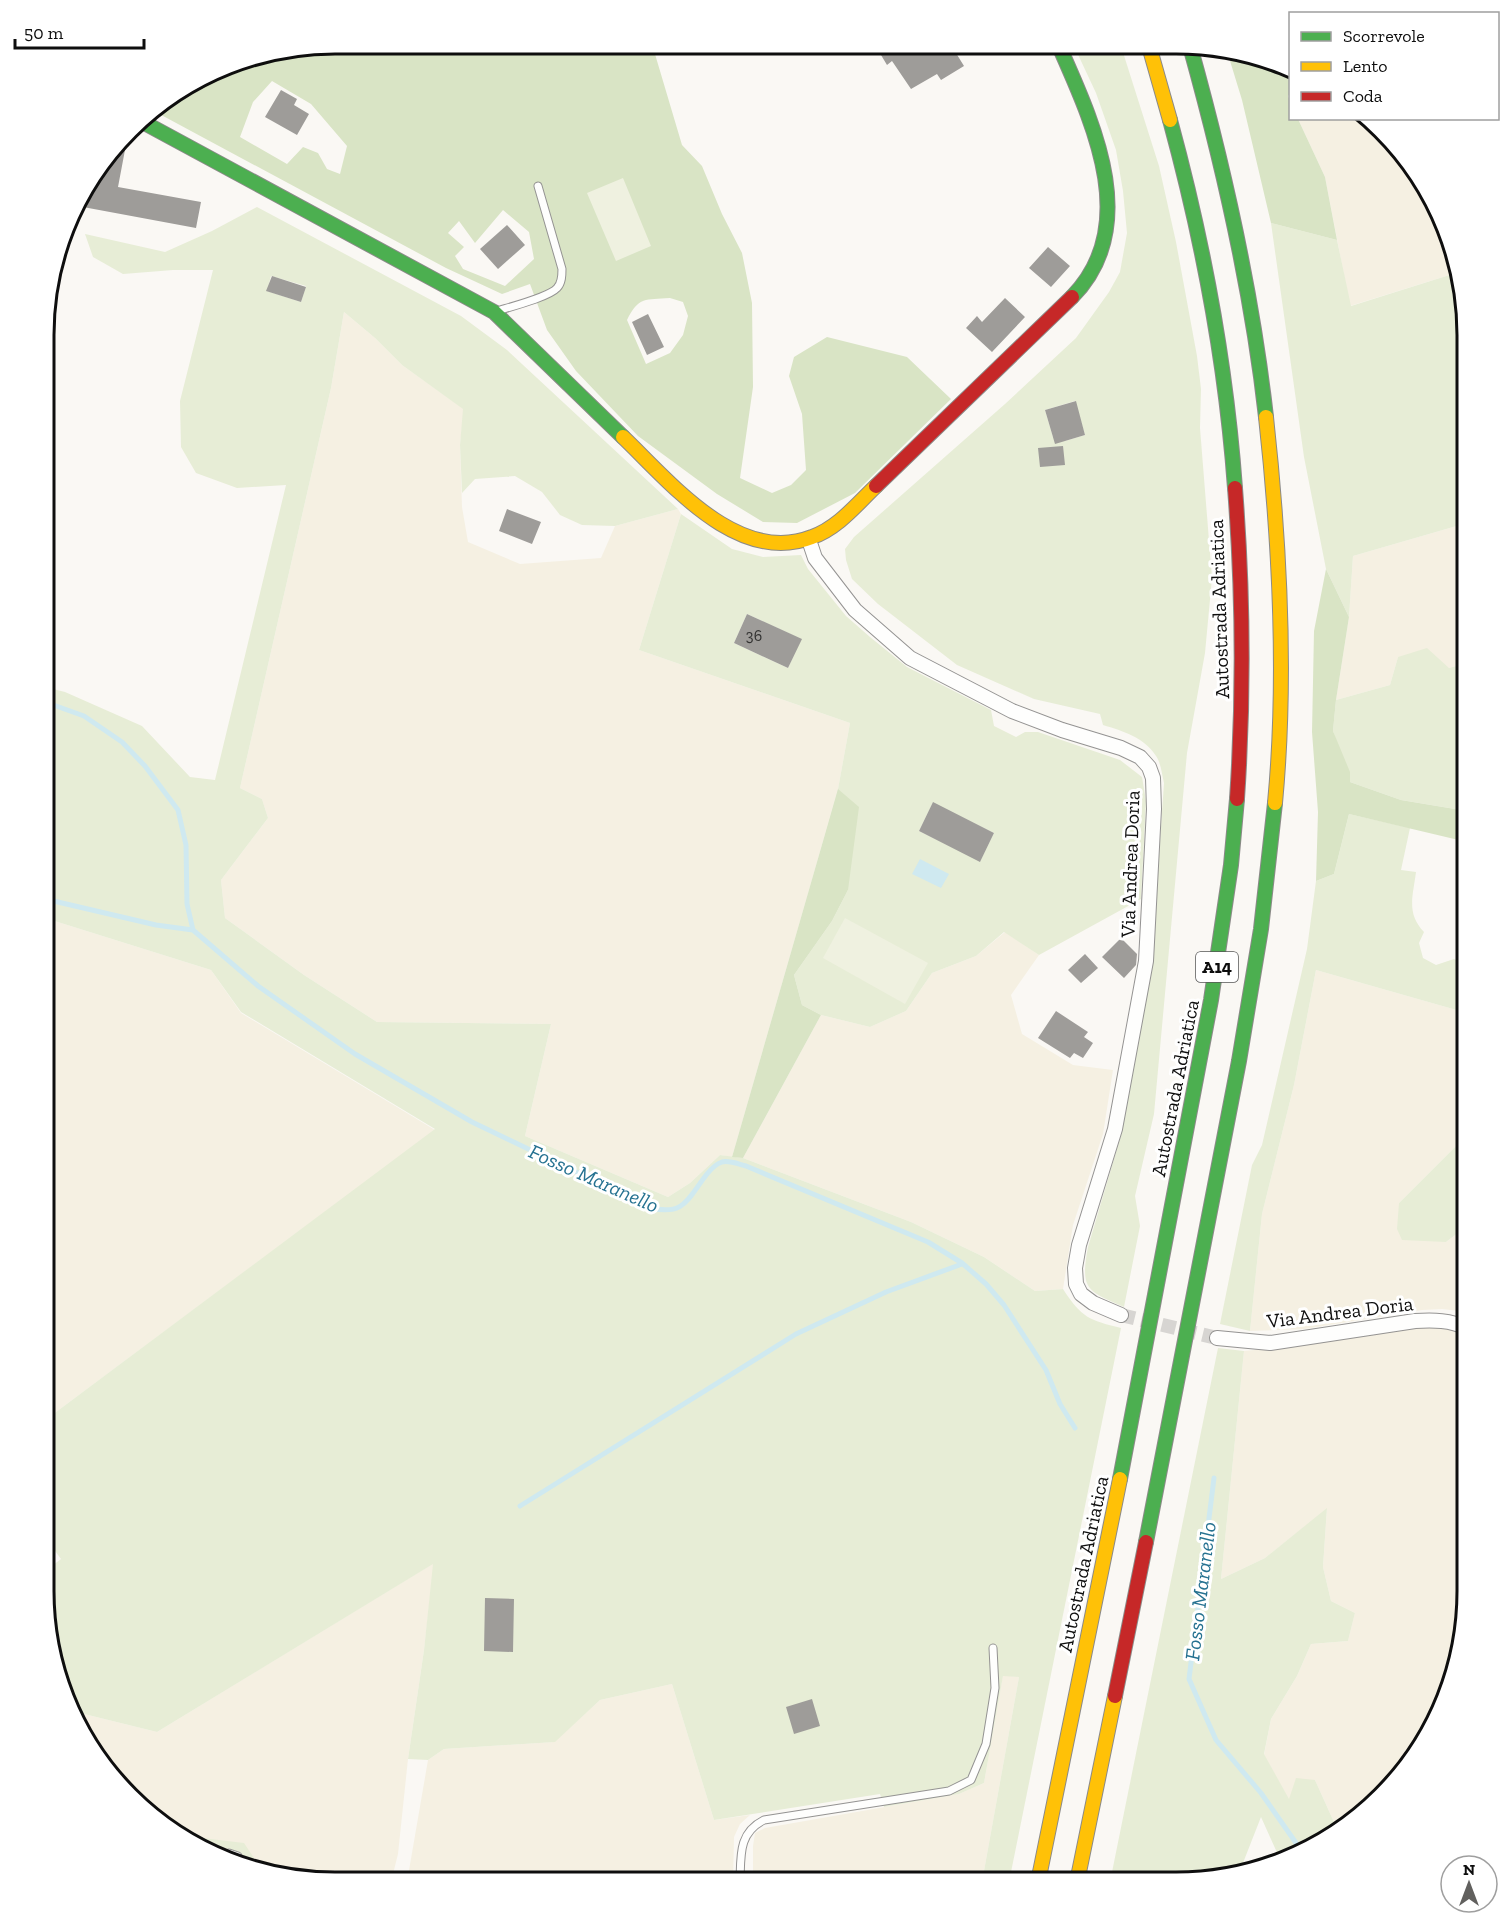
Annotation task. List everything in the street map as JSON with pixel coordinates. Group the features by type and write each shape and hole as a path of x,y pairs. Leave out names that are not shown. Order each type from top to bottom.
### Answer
{"main road":[{"path":"149,125 494,312 680,492 710,517 737,534 755,540 773,544 794,544 809,540 836,524 1043,327 1087,282 1098,261 1105,240 1108,210 1106,181 1085,105 1063,54"},
{"name":"Autostrada Adriatica","path":"1040,1872 1130,1432 1160,1266 1194,1100 1224,923 1236,819 1241,731 1241,638 1233,459 1212,303 1192,206 1167,105 1151,54"},
{"name":"A14","path":"1079,1872 1127,1639 1246,1023 1263,919 1279,732 1281,634 1272,451 1262,373 1231,200 1192,55"}],"street":[{"name":"Via Andrea Doria","path":"809,540 815,558 855,610 910,658 1012,711 1062,730 1121,748 1140,758 1149,767 1153,778 1154,809 1146,961 1115,1129 1079,1245 1075,1268 1076,1284 1082,1294 1093,1303 1121,1315"},
{"name":"Via Andrea Doria","path":"1217,1338 1270,1343 1415,1321 1436,1320 1457,1324"}],"lane":[{"path":"494,312 550,293 558,287 562,278 562,269 538,186"},
{"path":"741,1872 742,1847 746,1834 753,1826 764,1820 949,1791 970,1780 986,1744 995,1688 993,1648"}],"shaded area":[{"path":"1298,120 1356,120 1375,136 1410,179 1436,227 1451,275 1350,306 1325,177"},
{"path":"344,312 402,365 464,409 460,445 462,507 468,542 520,564 601,558 615,526 678,509 681,514 639,650 850,723 838,789 732,1157 720,1155 690,1183 668,1197 525,1136 551,1024 377,1022 304,975 225,918 221,880 268,818 262,799 240,788 331,388"},
{"path":"1457,526 1457,666 1449,668 1398,657 1390,685 1336,700 1349,617 1353,556"},
{"path":"54,921 211,970 241,1013 435,1130 54,1414"},
{"path":"1005,932 1039,955 1011,995 1022,1034 1073,1065 1113,1070 1103,1134 1073,1225 1063,1289 1035,1291 984,1257 911,1222 743,1158 821,1015 870,1027 906,1011 932,973 976,956"},
{"path":"1316,970 1457,1010 1457,1145 1399,1203 1446,1242 1457,1234 1457,1311 1422,1310 1304,1329 1250,1331 1262,1214 1294,1085"},
{"path":"1412,1328 1450,1328 1457,1331 1455,1628 1436,1699 1410,1747 1375,1790 1334,1823 1315,1780 1289,1800 1264,1755 1271,1719 1297,1676 1311,1644 1348,1641 1355,1613 1331,1601 1323,1567 1327,1509 1265,1558 1221,1579 1244,1351"},
{"path":"434,1563 398,1854 394,1872 298,1870 254,1860 210,1843 179,1825 136,1790 101,1747 82,1713 157,1732"},
{"path":"1003,1675 1019,1677 984,1872 753,1872 755,1833 765,1828 959,1794 984,1783"},
{"path":"672,1684 714,1820 750,1815 740,1824 734,1837 733,1872 409,1872 428,1760 444,1749 554,1742 600,1700"}],"green space":[{"path":"655,54 682,145 702,166 722,214 742,253 752,303 753,387 740,478 772,493 791,485 806,470 802,414 789,376 794,357 827,337 907,357 951,399 855,493 797,523 763,522 717,494 638,436 576,371 547,330 530,284 502,294 446,268 161,115 179,101 227,75 298,56","holes":["272,81 311,104 347,146 340,174 327,169 318,153 303,147 287,164 240,137 253,102","503,210 529,232 534,259 505,286 463,269 455,256 464,247 448,233 459,221 475,243","670,298 683,302 688,316 683,335 670,353 646,364 627,320 639,303"]},
{"path":"1078,54 1124,54 1159,166 1197,356 1201,389 1200,428 1212,578 1205,653 1187,753 1154,1114 1135,1196 1140,1226 1124,1307 1094,1292 1086,1281 1085,1272 1088,1247 1122,1132 1152,959 1164,783 1159,762 1146,744 1140,740 1103,725 1100,714 1034,699 957,665 878,604 852,579 845,549 854,537 1076,338 1109,292 1120,272 1127,233 1116,150 1096,93","holes":["1075,401 1085,435 1065,441 1062,434 1053,437 1045,410"]},
{"path":"1229,59 1289,77 1289,120 1298,120 1325,177 1337,240 1271,223 1242,100"},
{"path":"623,178 651,246 616,261 587,193"},
{"path":"257,207 461,316 507,350 678,509 615,526 582,525 560,515 542,492 515,476 475,479 462,493 460,445 463,409 402,365 344,312 331,388 240,788 262,799 268,818 221,880 225,918 304,975 377,1022 551,1024 525,1136 668,1197 690,1183 720,1155 743,1158 911,1222 984,1257 1035,1291 1063,1289 1081,1312 1101,1323 1121,1328 1011,1872 984,1872 1019,1677 1003,1676 984,1783 959,1794 884,1807 880,1794 714,1820 672,1684 600,1700 555,1742 444,1749 428,1760 408,1759 424,1650 433,1564 157,1732 82,1713 69,1682 56,1628 54,1564 61,1559 54,1550 54,1414 435,1129 241,1012 211,970 54,921 54,689 142,726 190,777 215,780 286,485 237,488 196,473 181,447 180,401 213,270 123,274 93,257 85,234 165,252","holes":["271,276 306,286 301,302 267,291"]},
{"path":"1271,223 1337,240 1351,306 1451,275 1455,298 1457,526 1353,556 1349,617 1326,569 1304,457"},
{"path":"681,514 732,549 763,557 801,555 808,569 846,616 907,667 991,710 994,726 1016,737 1025,732 1038,732 1120,760 1142,777 1146,801 1141,899 1039,955 1004,932 976,956 932,973 906,1011 870,1027 821,1015 802,1005 794,975 832,921 848,890 825,836 838,789 850,723 639,650","holes":["747,614 801,639 788,668 734,643","933,803 994,833 980,861 919,831"]},
{"path":"1326,569 1349,617 1333,731 1350,772 1350,782 1401,800 1457,809 1457,840 1349,814 1334,874 1316,881 1318,812 1312,732 1314,631"},
{"path":"1427,648 1449,668 1457,666 1457,809 1401,800 1350,782 1333,731 1336,700 1390,685 1398,657"},
{"path":"838,789 859,807 848,890 832,921 794,975 802,1005 821,1015 743,1158 732,1157"},
{"path":"1349,814 1410,828 1401,870 1416,872 1412,904 1418,925 1424,932 1419,943 1423,958 1436,965 1454,959 1457,961 1457,1010 1316,970 1294,1085 1262,1214 1250,1331 1220,1324 1252,1165 1262,1145 1307,949 1316,881 1334,874"},
{"path":"845,918 928,963 905,1004 823,958"},
{"path":"1457,1145 1457,1234 1446,1242 1402,1240 1397,1229 1399,1203"},
{"path":"1218,1348 1244,1351 1221,1579 1265,1558 1327,1508 1323,1567 1331,1601 1355,1613 1348,1641 1311,1644 1297,1676 1271,1719 1264,1754 1289,1799 1296,1778 1315,1780 1334,1823 1301,1843 1277,1853 1261,1817 1243,1864 1213,1870 1112,1872"},
{"path":"201,1838 244,1843 254,1858 227,1851"}],"water":[{"path":"920,859 949,874 941,888 912,874"}],"building":[{"path":"880,54 957,54 964,66 941,80 937,74 911,89 892,61 887,65"},
{"path":"281,90 297,99 294,105 309,114 297,135 265,117"},
{"path":"125,149 118,187 201,202 196,228 85,207 101,179"},
{"path":"507,225 525,245 498,269 480,249"},
{"path":"1048,247 1070,266 1051,287 1029,268"},
{"path":"272,276 306,287 301,302 266,291"},
{"path":"1005,298 1025,317 992,352 966,328 977,316 982,322"},
{"path":"648,314 664,347 647,355 632,322"},
{"path":"1076,401 1085,435 1055,444 1045,410"},
{"path":"1063,446 1065,465 1040,467 1038,448"},
{"path":"507,509 541,522 532,544 499,531"},
{"path":"747,614 802,639 788,668 734,643"},
{"path":"933,802 994,833 980,862 919,831"},
{"path":"1121,938 1137,954 1136,965 1124,978 1102,957"},
{"path":"1085,954 1098,968 1081,983 1068,970"},
{"path":"1056,1011 1088,1032 1084,1037 1093,1043 1083,1058 1074,1053 1070,1058 1038,1038"},
{"path":"485,1598 514,1599 513,1652 484,1651"},
{"path":"812,1699 820,1726 794,1734 786,1707"}],"waterway":[{"name":"Fosso Maranello","path":"54,705 84,716 122,742 145,766 178,810 186,845 187,904 193,930"},
{"name":"Fosso Maranello","path":"54,901 156,925 193,930 258,986 355,1054 472,1122 651,1208 662,1210 679,1207 685,1203 714,1167 722,1162 731,1162 746,1166 928,1242 962,1263 986,1284 1004,1305 1046,1370 1060,1404 1075,1428"},
{"path":"520,1506 796,1334 886,1292 962,1264"},
{"name":"Fosso Maranello","path":"1214,1478 1189,1679 1216,1740 1261,1793 1297,1845"}],"tunnel":[{"path":"1121,1315 1217,1338"}],"traffic: fast":[{"path":"1062,54 1097,141 1108,207 1104,239 1093,269 1072,297"},
{"path":"1192,55 1236,230 1253,323 1266,417"},
{"path":"1170,120 1193,211 1212,302 1226,395 1235,488"},
{"path":"149,125 494,312 623,437"},
{"path":"1120,1479 1211,1000 1231,865 1237,799"},
{"path":"1146,1542 1239,1061 1261,929 1275,803"}],"traffic: slow":[{"path":"1151,54 1170,120"},
{"path":"1266,417 1275,513 1280,610 1281,707 1275,803"},
{"path":"623,437 684,497 732,530 758,540 785,543 821,533 847,515 876,486"},
{"path":"1040,1872 1120,1479"},
{"path":"1079,1872 1115,1696"}],"traffic: jam":[{"path":"876,486 1072,297"},
{"path":"1235,488 1242,643 1237,799"},
{"path":"1115,1696 1146,1542"}]}
